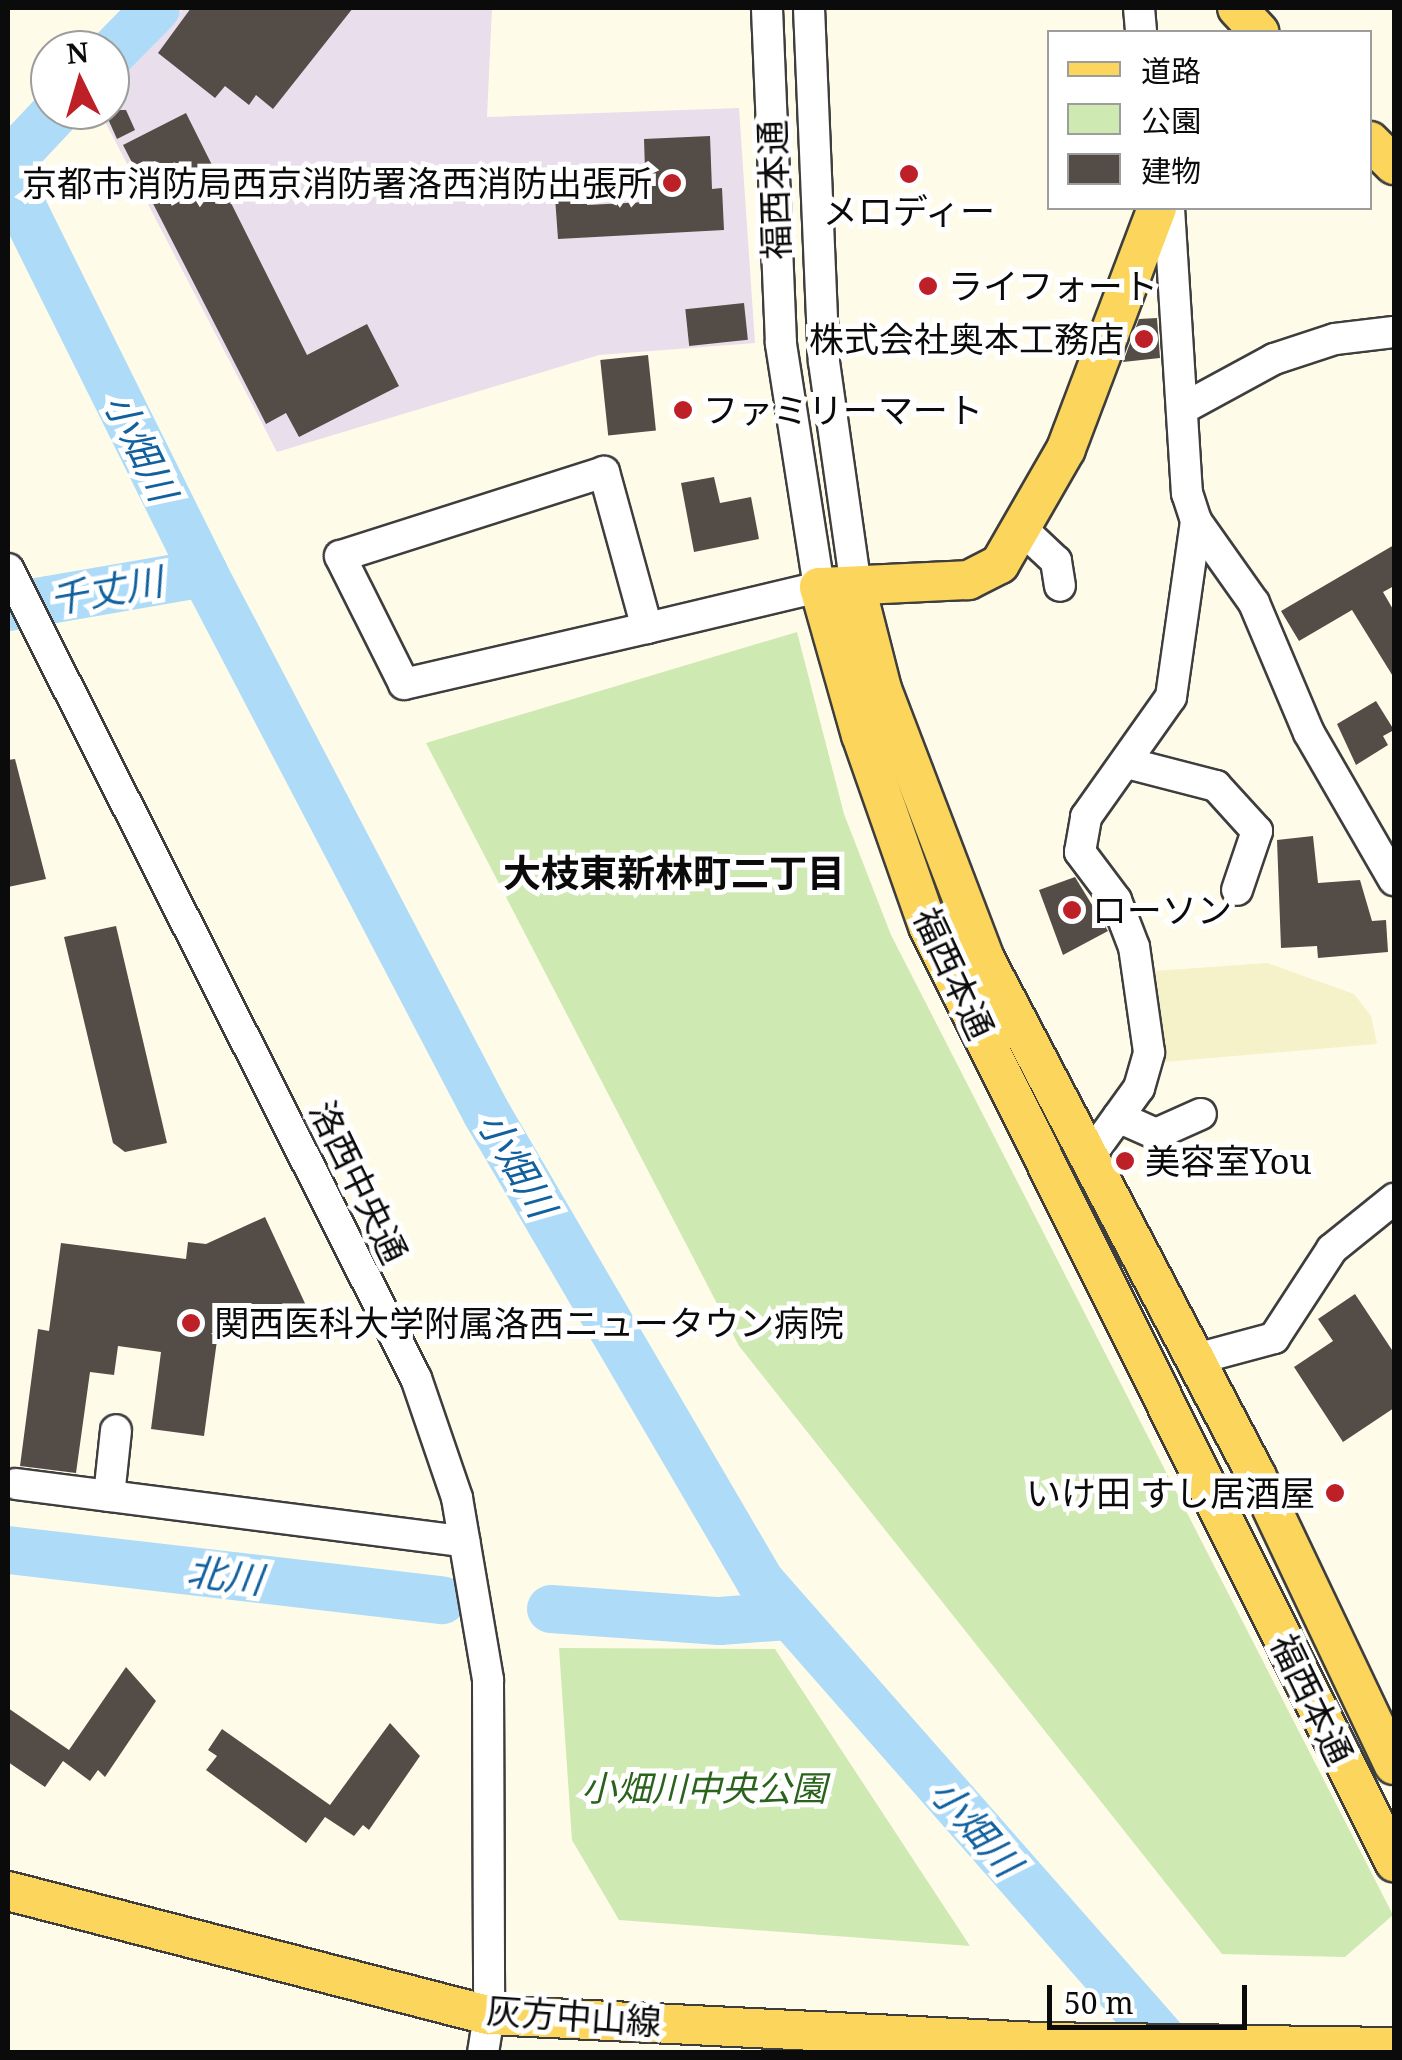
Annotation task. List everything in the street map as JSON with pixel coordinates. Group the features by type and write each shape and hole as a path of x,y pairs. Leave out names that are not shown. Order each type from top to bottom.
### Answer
{"main road":[{"path":"1237,8 1257,30"},
{"path":"1372,143 1394,164"},
{"path":"838,587 968,580 1000,564 1024,531 1066,449 1156,210"},
{"name":"福西本通","path":"838,587 882,689 944,862 985,960 1087,1160 1196,1359 1394,1765"},
{"name":"福西本通","path":"838,587 860,735 928,926 1394,1862"},
{"name":"灰方中山線","path":"8,1892 489,2015 1038,2042 1394,2047"}],"street":[{"name":"福西本通","path":"767,8 781,344 838,587"},
{"name":"福西本通","path":"809,8 838,587"},
{"path":"1169,210 1186,493 1196,522 1254,603 1309,733 1385,836 1394,880"},
{"path":"1182,409 1274,359 1334,339 1394,332"},
{"path":"647,628 604,472 340,556 404,684 838,587"},
{"path":"1087,1160 1138,1088 1149,1052 1145,999 1116,900 1080,852 1086,818 1171,698 1196,522"},
{"path":"1024,531 1056,560 1060,586"},
{"name":"洛西中央通","path":"8,570 416,1378 457,1498 488,1680 489,2015 482,2052"},
{"path":"1127,764 1216,786 1257,831 1237,890"},
{"path":"1118,1117 1156,1134 1201,1114"},
{"path":"1196,1359 1274,1338 1332,1249 1394,1198"},
{"path":"109,1496 116,1430"},
{"path":"16,1484 464,1542"}],"shaded area":[{"path":"184,8 492,8 487,117 739,108 755,343 599,355 277,452 109,130 130,130 130,65"},
{"path":"1267,963 1354,994 1371,1016 1377,1044 1164,1062 1154,971"}],"green space":[{"path":"797,632 844,814 891,935 1393,1915 1345,1957 1222,1954 739,1346 426,743"},
{"name":"小畑川中央公園","path":"559,1648 775,1649 970,1946 619,1920 572,1840"}],"building":[{"path":"191,8 353,8 273,109 256,95 249,105 225,86 215,98 158,53"},
{"path":"186,113 307,355 367,324 399,386 299,437 286,413 266,424 123,145"},
{"path":"130,119 135,130 117,139 113,130 130,130"},
{"path":"710,136 712,189 722,188 724,230 558,239 555,197 587,196 587,205 646,202 644,139"},
{"path":"744,303 748,340 689,346 685,309"},
{"path":"1157,318 1160,358 1123,362 1139,319"},
{"path":"648,355 656,431 608,436 600,360"},
{"path":"714,477 720,503 751,497 759,539 694,552 681,483"},
{"path":"1394,545 1394,586 1383,592 1394,611 1394,678 1352,610 1299,641 1281,611"},
{"path":"1376,701 1394,730 1383,736 1388,745 1356,765 1337,724"},
{"path":"15,759 46,879 8,887 8,760"},
{"path":"1313,836 1318,883 1360,880 1372,921 1386,920 1388,952 1318,958 1317,946 1281,948 1277,840"},
{"name":"ローソン","path":"1075,877 1108,931 1063,955 1039,890"},
{"path":"116,926 167,1143 125,1152 113,1143 64,937"},
{"path":"265,1217 309,1312 291,1320 221,1311 204,1436 151,1429 161,1352 118,1346 114,1375 90,1372 76,1473 20,1466 38,1329 49,1331 61,1243 186,1259 188,1242 206,1244"},
{"path":"1355,1294 1394,1353 1394,1408 1343,1442 1294,1367 1333,1341 1318,1319"},
{"path":"126,1667 156,1701 105,1777 98,1770 90,1781 63,1761 45,1787 8,1762 8,1708 69,1750"},
{"path":"390,1723 420,1756 369,1830 363,1825 354,1836 325,1817 306,1843 206,1770 217,1756 208,1750 222,1729 330,1805"}],"waterway":[{"path":"130,35 156,8"},
{"path":"8,163 39,130"},
{"name":"小畑川","path":"8,178 204,573 487,1114 760,1581 1174,2052"},
{"name":"千丈川","path":"8,607 204,573"},
{"name":"北川","path":"8,1550 442,1600"},
{"name":"北川","path":"551,1609 720,1621 787,1616"}],"place":[{"name":"メロディー","path":"909,174"},
{"name":"京都市消防局西京消防署洛西消防出張所","path":"672,183"},
{"name":"ライフォート","path":"928,286"},
{"name":"株式会社奥本工務店","path":"1144,339"},
{"name":"ファミリーマート","path":"683,410"},
{"name":"ローソン","path":"1072,910"},
{"name":"美容室You","path":"1125,1161"},
{"name":"関西医科大学附属洛西ニュータウン病院","path":"191,1323"},
{"name":"いけ田 すし居酒屋","path":"1335,1493"}],"district":[{"name":"大枝東新林町二丁目","path":"674,873"}]}
